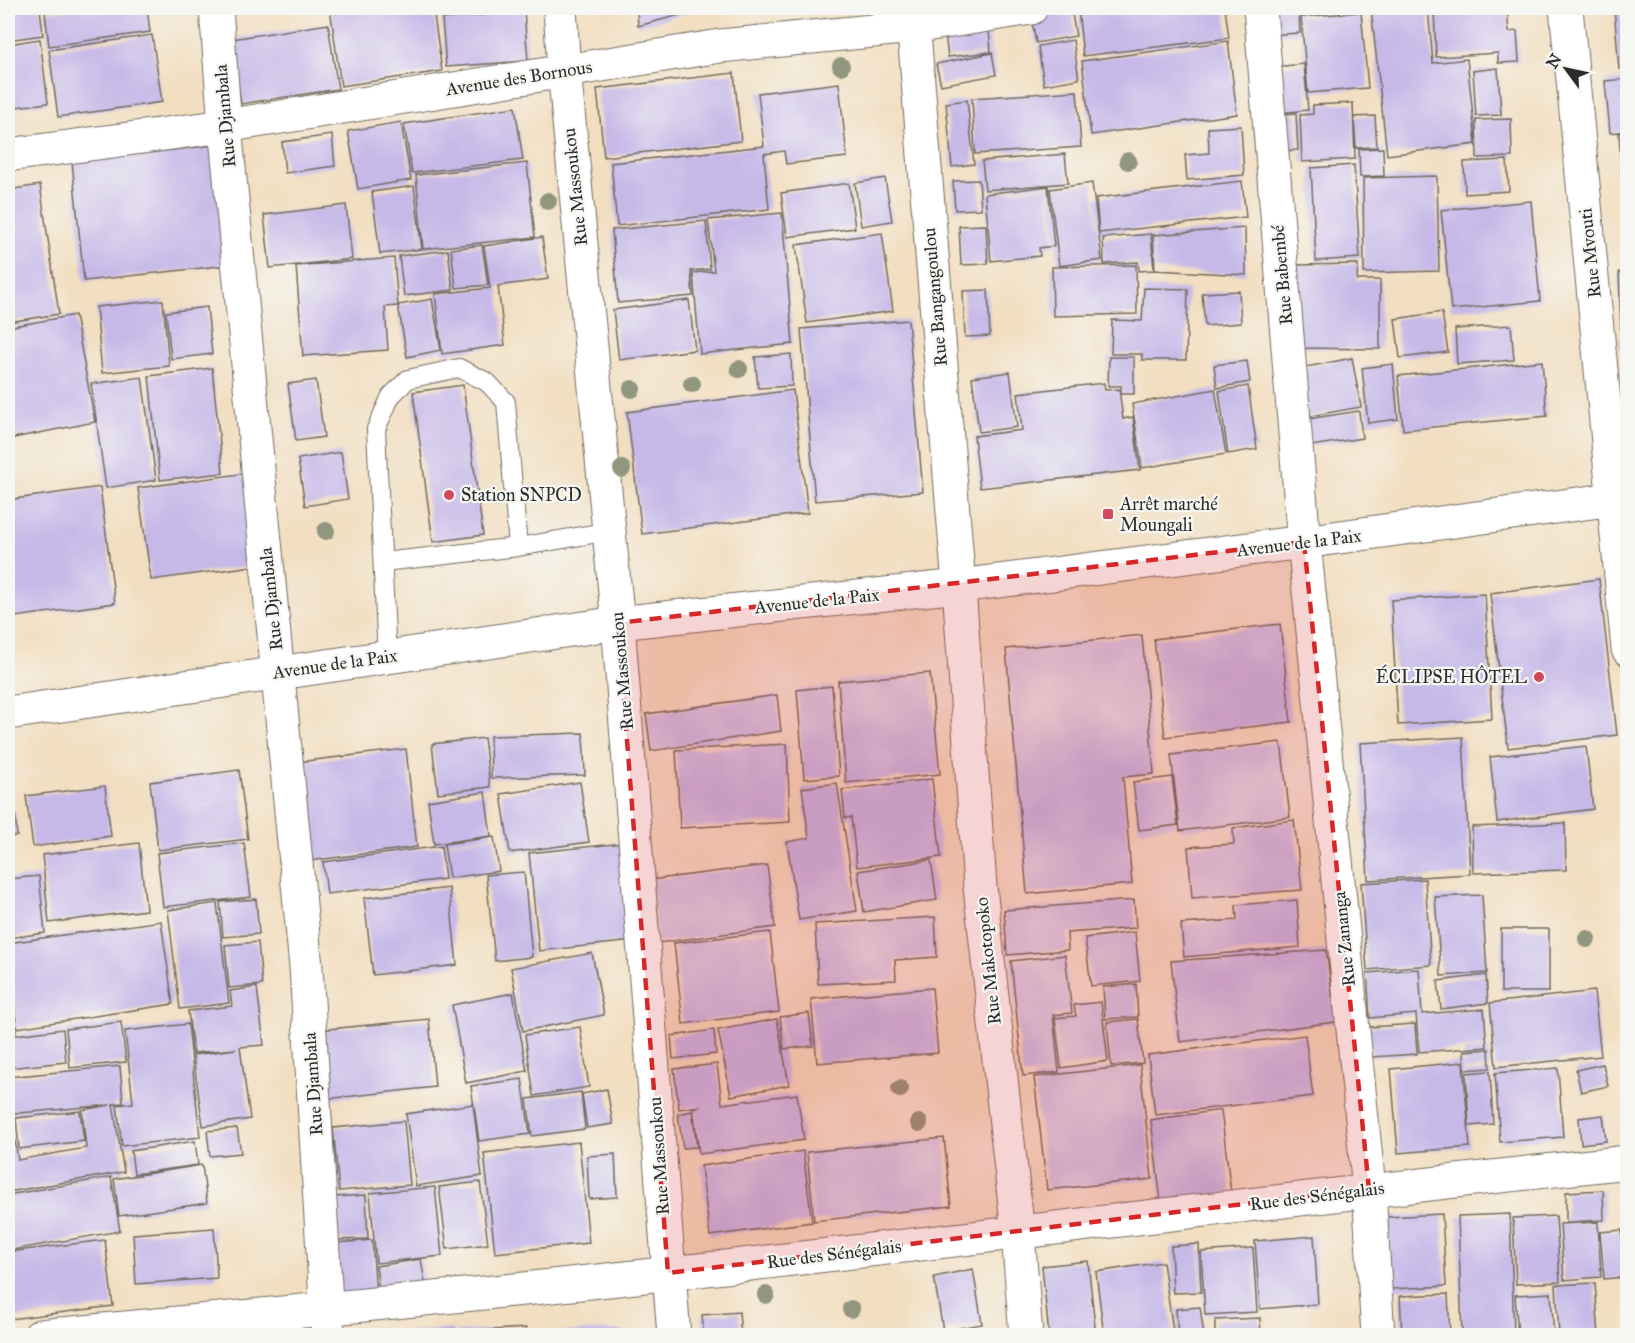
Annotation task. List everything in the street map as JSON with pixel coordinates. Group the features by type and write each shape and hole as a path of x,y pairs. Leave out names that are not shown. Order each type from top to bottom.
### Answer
{"street":[{"name":"Rue Djambala","path":"216,8 225,126 306,967 328,1322"},
{"name":"Rue Massoukou","path":"560,8 564,70 618,622 674,1335"},
{"name":"Avenue des Bornous","path":"8,156 225,126 564,70 912,17 1030,8"},
{"name":"Rue Babembé","path":"1260,8 1304,542"},
{"name":"Rue Mvouti","path":"1566,8 1621,498 1628,649"},
{"name":"Rue Bangangoulou","path":"912,17 959,586"},
{"name":"Avenue de la Paix","path":"8,713 618,622 959,586 1304,542 1621,498"},
{"name":"Rue Zananga","path":"1304,542 1369,1189 1378,1335"},
{"name":"Rue Makotopoko","path":"959,586 980,887 1018,1233 1026,1335"},
{"name":"Rue des Sénégalais","path":"40,1335 328,1322 669,1274 1369,1189 1628,1162"}],"lane":[{"path":"387,657 375,429 391,396 408,379 459,368 487,382 506,402 518,547"},
{"path":"383,562 518,547 610,531"}],"highlighted area":[{"path":"1304,542 1369,1189 668,1273 618,623"}],"building":[{"path":"8,8 40,8 43,35 8,40"},
{"path":"78,8 147,8 150,32 49,46 45,12"},
{"path":"330,8 433,8 442,71 341,86"},
{"path":"441,8 480,8 480,9 441,13"},
{"path":"637,8 706,8 638,26"},
{"path":"1225,8 1229,38 1083,56 1078,9"},
{"path":"1265,8 1358,8 1358,10 1299,14 1300,33 1266,35"},
{"path":"1371,8 1428,9 1433,63 1467,59 1476,144 1387,155"},
{"path":"1434,8 1507,8 1509,32 1517,31 1519,62 1498,63 1498,53 1436,57"},
{"path":"1614,8 1628,8 1628,68 1619,69"},
{"path":"1071,9 1076,36 1036,43 1031,15"},
{"path":"524,11 528,61 446,67 442,19"},
{"path":"1361,12 1368,88 1308,93 1301,17"},
{"path":"328,24 338,89 241,104 232,39"},
{"path":"989,30 991,52 948,57 945,34"},
{"path":"152,35 162,102 58,117 49,50"},
{"path":"40,39 48,103 8,108 8,44"},
{"path":"1073,40 1079,79 1044,85 1038,46"},
{"path":"1228,41 1237,114 1091,135 1082,61"},
{"path":"992,53 996,75 941,85 936,64"},
{"path":"1304,64 1308,110 1278,113 1274,67"},
{"path":"1498,68 1501,115 1476,116 1473,71"},
{"path":"734,73 741,141 604,157 597,89"},
{"path":"1628,79 1628,131 1610,133 1605,81"},
{"path":"839,83 847,157 786,164 784,151 764,154 769,209 617,226 611,163 764,146 758,93"},
{"path":"1077,91 1081,147 975,154 972,98"},
{"path":"967,100 974,164 952,167 946,103"},
{"path":"1353,103 1355,159 1302,162 1300,115 1313,114 1313,105"},
{"path":"515,107 523,160 412,173 404,124"},
{"path":"1296,113 1298,150 1275,151 1273,115"},
{"path":"1375,116 1377,147 1356,148 1354,117"},
{"path":"1511,119 1512,157 1477,158 1476,120"},
{"path":"401,122 411,180 358,189 348,131"},
{"path":"1241,126 1244,175 1187,180 1185,155 1209,153 1208,128"},
{"path":"1619,133 1628,133 1628,246 1626,246"},
{"path":"332,135 335,166 285,173 282,142"},
{"path":"215,145 228,265 84,281 72,162"},
{"path":"1383,148 1384,176 1360,177 1359,149"},
{"path":"1065,154 1068,183 985,190 982,161"},
{"path":"1507,160 1509,191 1465,194 1464,162"},
{"path":"527,163 535,237 423,249 416,175"},
{"path":"1354,165 1360,258 1316,261 1311,168"},
{"path":"1437,176 1439,271 1364,273 1363,178"},
{"path":"885,178 892,221 861,226 855,183"},
{"path":"979,180 981,209 955,210 953,181"},
{"path":"1242,181 1246,217 1099,233 1096,198"},
{"path":"849,183 855,228 787,237 781,193"},
{"path":"1092,183 1102,260 1059,266 1050,189"},
{"path":"40,185 59,314 8,322 8,190"},
{"path":"414,186 422,249 380,254 372,192"},
{"path":"1048,186 1054,246 1039,248 1040,256 991,261 985,194"},
{"path":"1531,201 1540,301 1451,310 1441,210"},
{"path":"346,205 352,259 270,268 264,215"},
{"path":"782,213 793,344 700,354 693,273 714,271 708,220"},
{"path":"706,221 710,269 691,271 693,296 618,303 612,230"},
{"path":"986,225 988,264 961,265 959,226"},
{"path":"1245,228 1246,275 1155,270 1153,235"},
{"path":"882,233 893,311 807,323 796,245"},
{"path":"1151,234 1154,270 1139,271 1138,262 1104,264 1103,238"},
{"path":"542,237 548,279 498,286 505,345 442,354 435,294 490,288 484,246"},
{"path":"482,245 488,285 456,288 451,249"},
{"path":"448,250 453,290 404,296 399,256"},
{"path":"394,258 398,306 385,307 388,350 303,356 296,266"},
{"path":"1358,264 1357,280 1380,280 1380,349 1294,348 1294,265"},
{"path":"1136,265 1137,314 1053,316 1052,267"},
{"path":"1619,272 1628,272 1628,329 1621,329"},
{"path":"1144,288 1188,289 1186,360 1142,360 1142,354 1111,354 1112,320 1142,321"},
{"path":"988,290 990,336 965,337 963,291"},
{"path":"1239,291 1241,323 1205,326 1202,293"},
{"path":"432,299 441,350 407,357 398,305"},
{"path":"163,300 169,366 102,373 96,307"},
{"path":"689,300 695,350 619,360 613,310"},
{"path":"207,307 212,354 171,359 166,312"},
{"path":"1442,312 1448,352 1400,358 1395,319"},
{"path":"75,315 95,422 8,439 8,327"},
{"path":"908,320 923,492 815,501 801,329"},
{"path":"1511,325 1514,360 1457,364 1455,329"},
{"path":"1628,340 1628,405 1626,405 1620,341"},
{"path":"791,354 792,386 758,388 755,357"},
{"path":"1109,357 1134,357 1134,394 1121,394 1121,386 1108,386"},
{"path":"1352,358 1361,407 1305,417 1296,369"},
{"path":"1247,361 1250,382 1217,388 1214,365"},
{"path":"1542,361 1547,416 1403,430 1398,376"},
{"path":"1393,364 1398,419 1368,423 1362,368"},
{"path":"212,368 223,473 160,480 149,376"},
{"path":"1010,372 1017,427 979,432 972,377"},
{"path":"142,377 156,480 106,488 91,384"},
{"path":"316,380 324,437 296,441 288,384"},
{"path":"1104,383 1105,390 1119,389 1123,419 1133,417 1140,470 980,488 974,436 1022,430 1018,393"},
{"path":"463,385 483,535 433,542 413,392"},
{"path":"1248,386 1257,449 1228,454 1219,391"},
{"path":"1215,389 1226,454 1142,468 1132,404"},
{"path":"793,390 808,513 642,534 627,412"},
{"path":"1359,411 1362,438 1311,446 1307,419"},
{"path":"341,452 348,499 305,506 298,459"},
{"path":"247,473 260,565 151,580 138,488"},
{"path":"100,487 115,603 8,618 8,500"},
{"path":"1599,579 1617,735 1508,748 1490,593"},
{"path":"1485,594 1492,719 1398,725 1391,600"},
{"path":"1280,624 1291,722 1165,737 1154,639"},
{"path":"1142,635 1154,774 1123,777 1132,884 1027,894 1006,649"},
{"path":"930,673 940,774 846,783 838,681"},
{"path":"832,686 839,776 804,779 797,690"},
{"path":"777,695 781,731 651,751 646,714"},
{"path":"583,733 585,775 491,778 490,736"},
{"path":"1463,737 1470,874 1368,880 1360,743"},
{"path":"484,738 490,787 438,793 432,744"},
{"path":"1281,742 1290,817 1180,831 1171,755"},
{"path":"787,744 790,822 680,828 676,750"},
{"path":"1586,746 1593,809 1497,822 1490,757"},
{"path":"406,749 417,847 309,861 298,762"},
{"path":"239,770 248,839 158,850 150,782"},
{"path":"1172,777 1178,825 1139,830 1133,782"},
{"path":"932,779 941,857 857,867 851,817 845,818 842,790"},
{"path":"580,782 589,842 510,853 501,794"},
{"path":"837,783 857,911 799,920 787,842 809,838 802,788"},
{"path":"105,786 111,836 33,847 26,796"},
{"path":"485,792 491,836 434,844 428,801"},
{"path":"15,811 17,836 8,837 8,812"},
{"path":"1294,820 1302,890 1192,898 1188,847 1234,844 1233,828"},
{"path":"1565,823 1566,870 1473,873 1472,827"},
{"path":"494,837 499,871 449,878 444,844"},
{"path":"139,843 146,910 49,923 42,855"},
{"path":"244,843 251,897 163,907 157,853"},
{"path":"624,843 633,941 539,951 529,853"},
{"path":"441,846 445,879 327,894 323,862"},
{"path":"931,860 937,900 864,912 858,871"},
{"path":"767,865 775,927 658,943 650,880"},
{"path":"524,872 532,957 495,961 486,875"},
{"path":"39,876 45,933 8,938 8,879"},
{"path":"1425,879 1431,965 1367,970 1361,883"},
{"path":"449,888 457,965 373,975 364,898"},
{"path":"1482,895 1487,973 1441,976 1435,897"},
{"path":"256,899 259,934 223,937 220,902"},
{"path":"1134,900 1136,928 1067,933 1068,950 1007,955 1004,910"},
{"path":"1297,900 1300,947 1184,957 1181,924 1237,920 1236,905"},
{"path":"217,903 229,1003 180,1009 168,910"},
{"path":"935,917 937,957 895,960 896,980 818,984 815,924"},
{"path":"161,921 173,1004 17,1028 8,963 8,943"},
{"path":"1501,929 1549,929 1549,992 1501,992"},
{"path":"770,932 779,1012 683,1024 674,943"},
{"path":"1135,932 1140,981 1091,986 1085,938"},
{"path":"258,942 262,985 229,988 225,945"},
{"path":"1326,950 1336,1022 1180,1042 1171,961"},
{"path":"592,953 604,1015 523,1031 511,968"},
{"path":"1065,955 1072,1013 1053,1015 1059,1072 1023,1076 1011,961"},
{"path":"1419,969 1422,1014 1484,1009 1487,1047 1419,1052 1416,1014 1370,1018 1367,973"},
{"path":"1486,975 1488,1003 1441,1009 1438,981"},
{"path":"1136,984 1138,1017 1105,1019 1103,987"},
{"path":"8,987 16,1032 8,1033"},
{"path":"257,987 264,1045 240,1047 250,1119 203,1126 193,1055 236,1049 193,1053 188,1011 232,1006 230,991"},
{"path":"932,988 938,1053 817,1063 811,999"},
{"path":"1594,991 1601,1056 1496,1067 1490,1003"},
{"path":"513,993 527,1071 466,1083 452,1005"},
{"path":"1101,1002 1108,1061 1061,1068 1055,1018 1076,1016 1074,1005"},
{"path":"809,1013 813,1046 784,1049 780,1017"},
{"path":"429,1019 435,1087 326,1099 319,1030"},
{"path":"777,1019 789,1085 731,1096 718,1030"},
{"path":"1138,1019 1143,1063 1111,1066 1107,1022"},
{"path":"121,1022 126,1062 70,1068 66,1029"},
{"path":"188,1024 200,1137 122,1146 117,1105 133,1103 125,1031"},
{"path":"1415,1024 1417,1054 1372,1057 1369,1027"},
{"path":"580,1027 589,1087 534,1096 525,1035"},
{"path":"63,1029 66,1062 8,1068 8,1036"},
{"path":"714,1030 716,1054 673,1059 671,1036"},
{"path":"1305,1035 1313,1096 1155,1115 1148,1055"},
{"path":"1489,1049 1490,1068 1465,1070 1464,1051"},
{"path":"1463,1062 1470,1147 1398,1153 1391,1069"},
{"path":"717,1064 722,1104 797,1094 804,1140 699,1154 693,1108 701,1106 679,1109 674,1069"},
{"path":"1603,1064 1608,1086 1581,1092 1576,1070"},
{"path":"1140,1065 1152,1179 1047,1190 1034,1077"},
{"path":"120,1066 123,1103 113,1104 124,1172 8,1192 8,1141 15,1140 18,1160 86,1148 82,1110 110,1105 8,1114 8,1077"},
{"path":"1558,1068 1563,1137 1500,1142 1495,1073"},
{"path":"1490,1071 1493,1124 1469,1126 1466,1073"},
{"path":"522,1079 530,1134 479,1141 471,1086"},
{"path":"607,1089 613,1124 587,1128 582,1094"},
{"path":"581,1092 585,1129 532,1136 527,1099"},
{"path":"473,1104 482,1176 416,1186 406,1114"},
{"path":"1221,1110 1231,1193 1161,1202 1151,1120"},
{"path":"80,1111 84,1141 19,1149 16,1118"},
{"path":"692,1111 697,1147 683,1148 678,1114"},
{"path":"1603,1115 1606,1141 1581,1144 1579,1118"},
{"path":"404,1121 410,1185 339,1191 333,1128"},
{"path":"237,1128 241,1153 210,1156 207,1131"},
{"path":"944,1138 951,1206 814,1221 807,1152"},
{"path":"195,1141 198,1165 134,1174 131,1151"},
{"path":"579,1142 589,1243 495,1253 484,1153"},
{"path":"803,1151 812,1222 710,1236 701,1166"},
{"path":"615,1154 617,1197 589,1199 587,1156"},
{"path":"202,1165 207,1203 119,1216 114,1179"},
{"path":"111,1177 120,1231 12,1250 8,1223 8,1195"},
{"path":"480,1182 488,1244 447,1249 439,1187"},
{"path":"435,1187 442,1256 376,1263 370,1193"},
{"path":"1603,1190 1604,1220 1566,1222 1566,1192"},
{"path":"366,1195 368,1239 337,1240 335,1197"},
{"path":"1442,1214 1446,1286 1391,1289 1387,1217"},
{"path":"1510,1214 1514,1336 1462,1336 1458,1216"},
{"path":"1556,1216 1560,1282 1516,1284 1513,1218"},
{"path":"1598,1222 1601,1277 1564,1280 1560,1224"},
{"path":"214,1228 217,1278 136,1284 133,1234"},
{"path":"1622,1230 1625,1277 1604,1279 1600,1232"},
{"path":"1314,1236 1318,1304 1260,1309 1255,1241"},
{"path":"105,1240 113,1306 10,1319 8,1252"},
{"path":"372,1240 376,1293 341,1296 337,1243"},
{"path":"1199,1244 1201,1292 1173,1293 1171,1246"},
{"path":"1253,1248 1257,1312 1205,1315 1201,1252"},
{"path":"421,1259 425,1283 379,1289 376,1266"},
{"path":"1088,1261 1096,1336 1049,1336 1042,1266"},
{"path":"1163,1262 1173,1331 1144,1336 1104,1336 1096,1272"},
{"path":"973,1269 982,1324 943,1331 934,1277"},
{"path":"1595,1283 1599,1336 1559,1336 1556,1285"},
{"path":"1551,1293 1554,1336 1518,1336 1515,1295"},
{"path":"1448,1294 1450,1336 1402,1336 1400,1296"},
{"path":"1200,1307 1204,1336 1178,1336 1176,1309"},
{"path":"739,1312 741,1336 704,1336 702,1315"},
{"path":"1260,1318 1261,1336 1215,1336 1215,1320"},
{"path":"526,1328 527,1336 457,1336 457,1332"},
{"path":"454,1329 454,1336 354,1336 354,1334"},
{"path":"620,1330 620,1336 530,1336 530,1333"}],"place":[{"name":"Station SNPCD","path":"449,495"},
{"name":"Arrêt marché Moungali","path":"1108,514"},
{"name":"ÉCLIPSE HÔTEL","path":"1539,677"}]}
